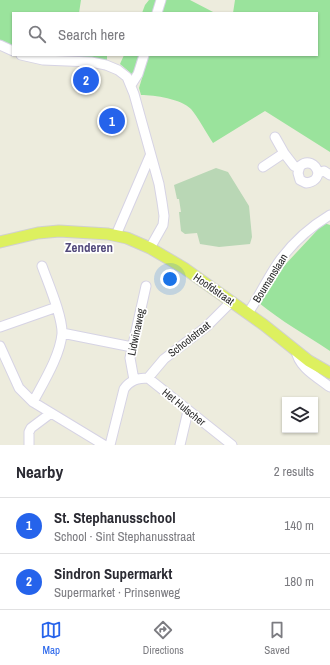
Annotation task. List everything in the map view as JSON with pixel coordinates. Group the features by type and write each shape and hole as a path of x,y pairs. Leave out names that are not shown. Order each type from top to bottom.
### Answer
{"main road":[{"name":"Hoofdstraat","path":"0,242 38,233 87,231 116,235 150,248 184,268 232,301 309,361 330,373"},
{"name":"Hoofdstraat","path":"264,325 296,341 330,368"}],"street":[{"path":"157,12 161,0"},
{"path":"0,45 12,51"},
{"path":"25,56 43,60 91,62 106,65 125,75 131,85 159,184 164,216 163,225 150,248"},
{"path":"131,85 138,74 144,56"},
{"path":"275,137 284,153 294,166 299,168"},
{"path":"263,167 284,153"},
{"path":"116,235 150,156"},
{"path":"311,163 316,166 318,173 316,179 306,183 303,182 298,177 299,168 303,164 311,163"},
{"path":"318,173 324,171 330,175"},
{"name":"Boumanslaan","path":"248,313 289,249 299,238 330,215"},
{"path":"33,402 56,356 62,333 57,307 42,266"},
{"name":"Lidwinaweg","path":"134,380 130,358 146,286"},
{"name":"Schoolstraat","path":"148,378 164,359 206,327 232,301"},
{"path":"0,327 57,307"},
{"path":"62,333 132,347"},
{"path":"0,346 2,356 19,388 33,402 104,445"},
{"name":"Hoofdstraat","path":"296,350 297,357 310,372 330,386"},
{"path":"110,445 124,389 127,384 134,380 139,378 148,378"},
{"name":"Het Hulscher","path":"148,378 232,445"},
{"path":"180,445 188,411"},
{"path":"29,445 29,432 31,428 51,413"}],"green space":[{"path":"0,0 81,0 79,12 12,12 12,47 0,41"},
{"path":"149,0 157,0 152,12 142,12"},
{"path":"166,0 190,0 213,12 162,12"},
{"path":"235,0 330,0 330,152 265,111 213,143 194,112 187,106 168,98 141,95 139,88 149,56 318,56 318,12 233,12"},
{"path":"52,56 107,56 107,60"},
{"path":"124,56 139,56 133,75 120,64"},
{"path":"216,168 228,172 249,206 252,237 250,244 219,247 200,244 197,233 185,234 181,231 179,212 181,212 179,199 177,199 174,185"},
{"path":"324,223 330,225 330,351 267,310 259,303 268,283"}],"place":[{"name":"Sindron Supermarkt","path":"86,80"},
{"name":"St. Stephanusschool","path":"112,121"}],"district":[{"name":"Zenderen","path":"89,247"}]}
